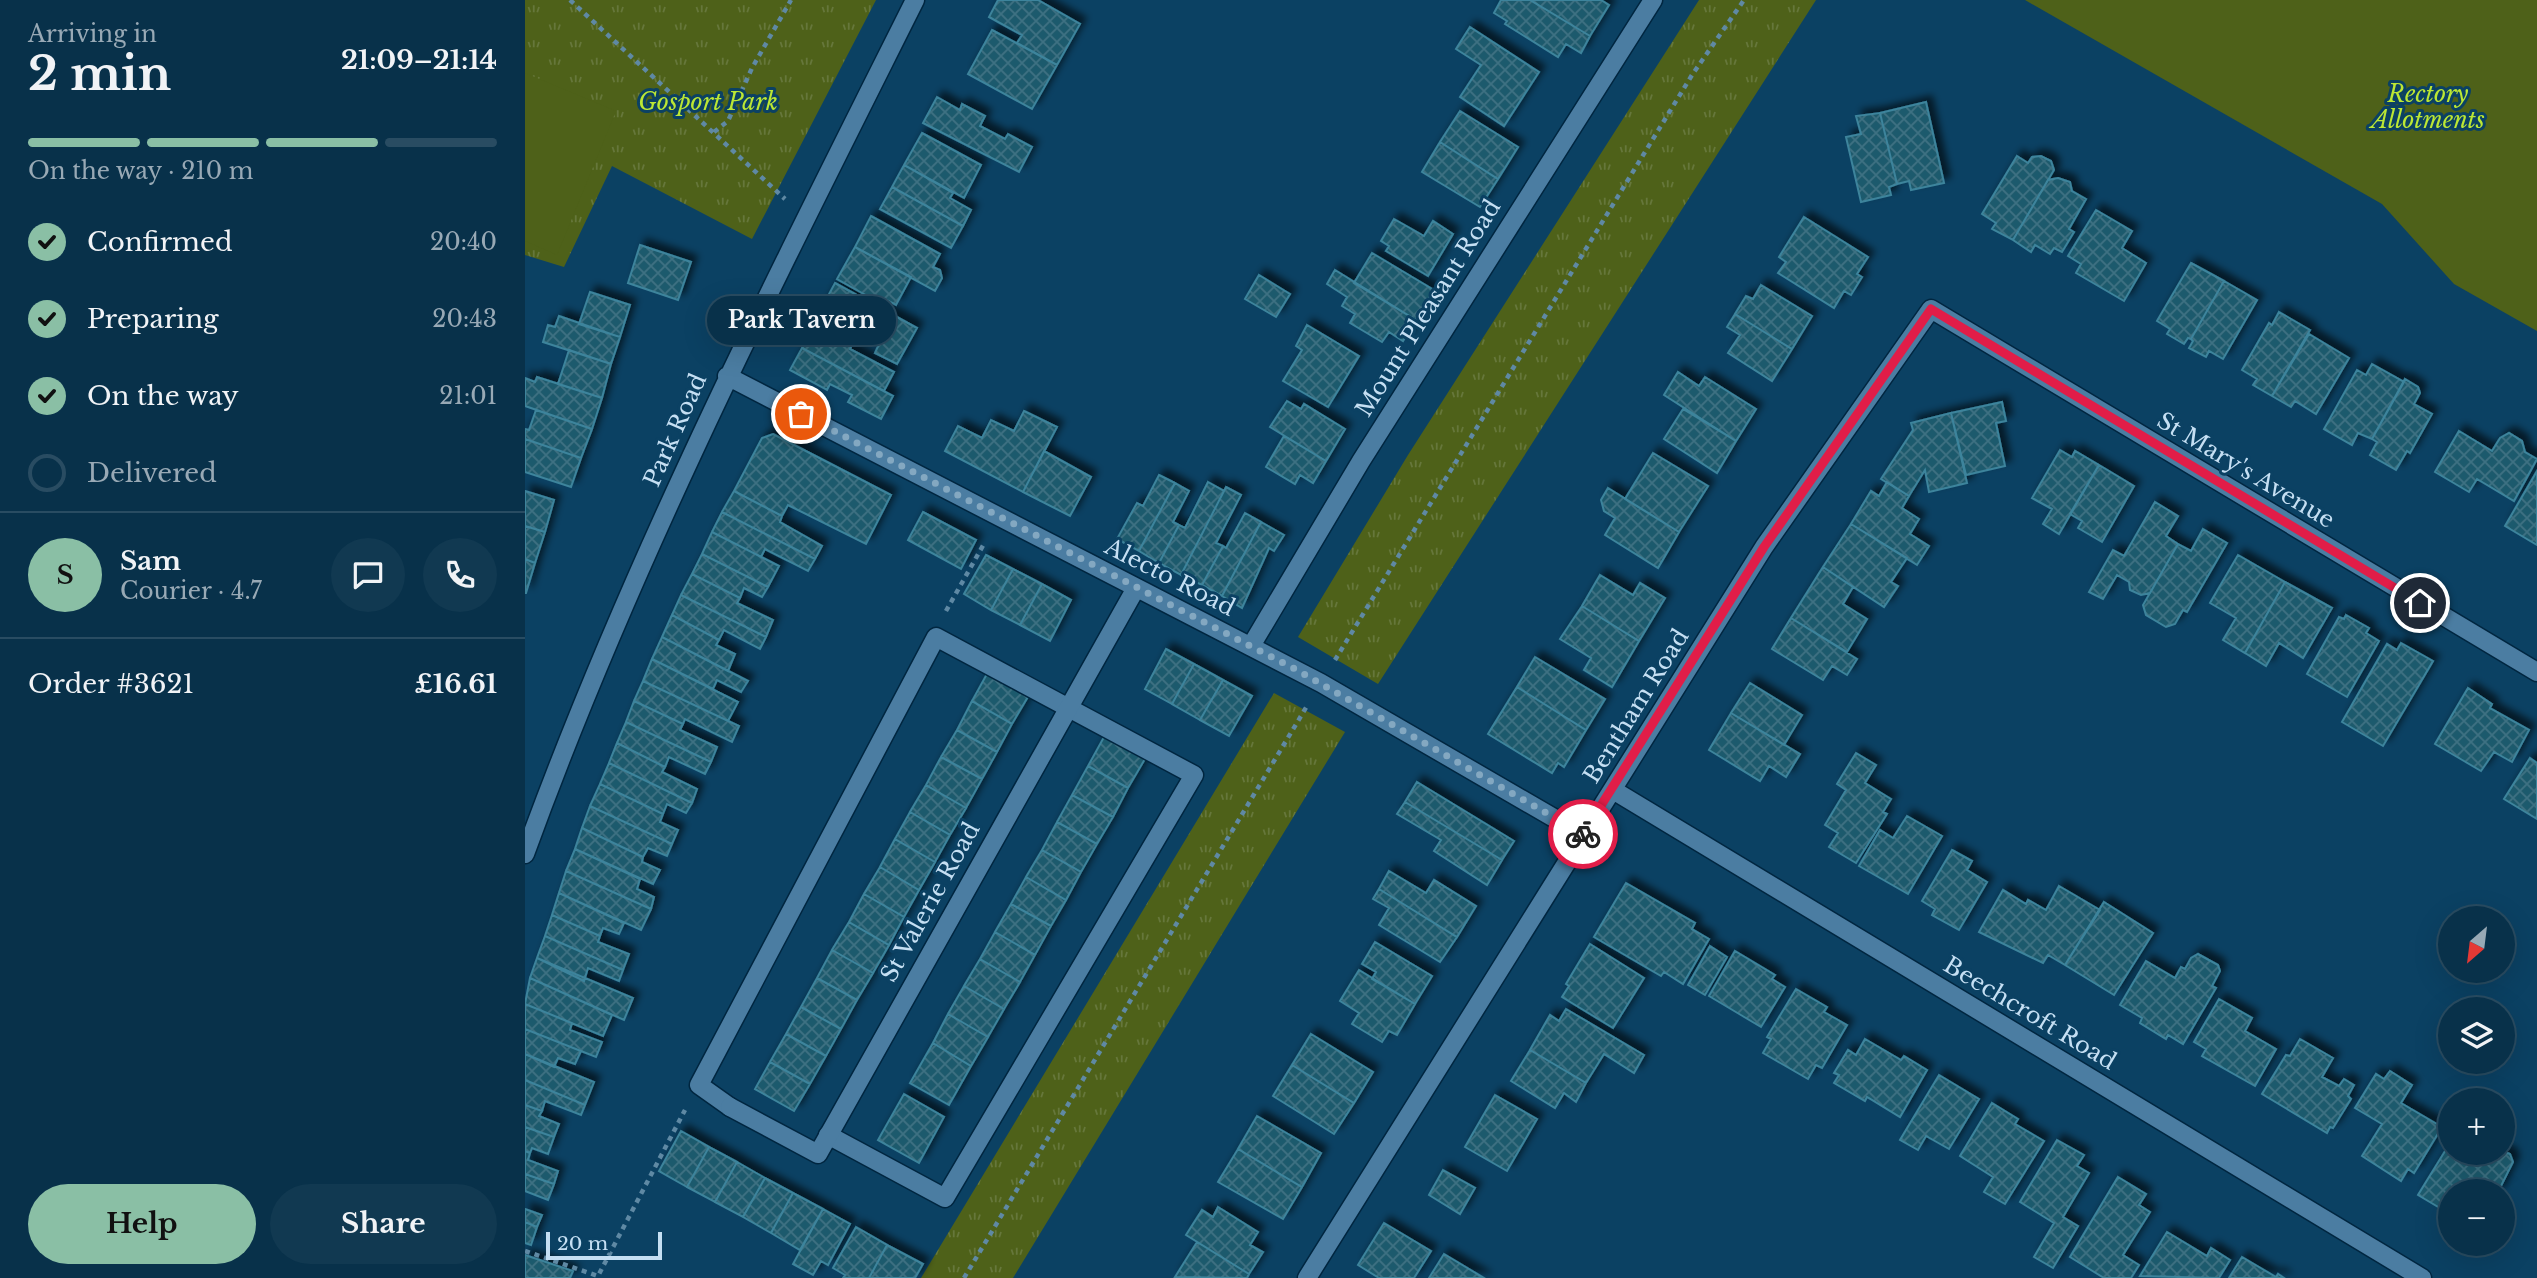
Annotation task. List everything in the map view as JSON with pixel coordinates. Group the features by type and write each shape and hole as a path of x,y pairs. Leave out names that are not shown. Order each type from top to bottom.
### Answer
{"street":[{"name":"Park Road","path":"525,854 633,584 727,376 915,0"},
{"name":"Mount Pleasant Road","path":"1251,646 1368,450 1653,0"},
{"name":"St Mary's Avenue","path":"1931,309 2537,673"},
{"name":"Bentham Road","path":"1307,1278 1764,547 1931,309"},
{"name":"Alecto Road","path":"727,376 1321,683 1585,836"},
{"name":"St Valerie Road","path":"828,1135 1136,588"},
{"path":"936,637 1068,708 1194,775 945,1198 828,1135 818,1154 730,1107 699,1085 936,637"},
{"name":"Beechcroft Road","path":"1613,790 2422,1278"}],"path":[{"path":"570,0 806,218"},
{"path":"713,132 728,121 752,68 791,0"},
{"path":"964,1278 1321,683 1692,75 1744,0"},
{"path":"936,637 937,629 999,517"},
{"path":"525,1251 598,1276 699,1085"}],"green space":[{"name":"Gosport Park","path":"525,0 876,0 752,239 612,166 564,267 525,255"},
{"path":"1699,0 1816,0 1378,684 1298,637 1408,455"},
{"name":"Rectory Allotments","path":"2025,0 2537,0 2537,331 2454,284 2382,204"},
{"path":"525,73 616,111 557,255 525,241"},
{"path":"1274,693 1345,732 1013,1278 921,1278"}],"building":[{"path":"998,0 1038,0 1080,24 1057,65 1017,43 1022,35 989,17"},
{"path":"1501,0 1530,0 1590,36 1581,53 1566,44 1558,57 1505,24 1507,21 1494,13"},
{"path":"1530,0 1601,0 1609,5 1590,36"},
{"path":"1470,27 1539,72 1504,126 1460,97 1481,65 1456,49"},
{"path":"992,30 1057,65 1032,109 968,74"},
{"path":"937,97 960,110 962,104 985,116 980,126 1005,139 1008,134 1032,147 1019,172 923,123"},
{"path":"1926,102 1944,183 1911,190 1909,181 1897,184 1880,113"},
{"path":"1460,111 1518,147 1498,179 1440,142"},
{"path":"1880,113 1897,184 1889,187 1891,195 1861,202 1846,137 1861,134 1856,116"},
{"path":"922,133 981,165 964,198 904,165"},
{"path":"1440,142 1498,179 1480,207 1422,172"},
{"path":"2017,156 2028,163 2032,157 2041,156 2051,161 2054,170 2013,240 1992,229 1996,223 1982,214"},
{"path":"904,165 953,193 950,198 971,210 963,226 892,187"},
{"path":"2058,178 2070,182 2072,191 2086,199 2069,229 2074,232 2062,252 2054,248 2050,254 2035,245 2031,252 2013,240 2048,180"},
{"path":"892,187 963,226 951,248 880,209"},
{"path":"2096,210 2132,231 2122,248 2146,263 2124,301 2076,273 2081,264 2068,256"},
{"path":"871,216 940,254 933,267 940,270 942,278 935,291 855,247"},
{"path":"1804,217 1868,257 1857,274 1862,277 1851,295 1844,291 1834,308 1778,273 1786,262 1779,257"},
{"path":"1394,219 1424,236 1433,221 1453,234 1428,276 1386,251 1389,246 1381,241"},
{"path":"640,245 691,262 678,300 628,283"},
{"path":"855,247 911,277 896,305 883,298 880,303 837,279"},
{"path":"1372,253 1434,290 1416,320 1354,283"},
{"path":"2191,263 2224,281 2191,339 2188,338 2184,344 2167,334 2170,329 2157,321"},
{"path":"1335,270 1416,320 1403,341 1389,332 1382,342 1350,323 1355,314 1342,306 1347,297 1327,284"},
{"path":"1259,275 1290,294 1276,317 1245,299"},
{"path":"2224,281 2257,300 2223,359 2209,351 2206,357 2189,348 2193,341 2191,339"},
{"path":"835,283 917,328 897,364 875,353 879,344 858,333 853,343 814,322"},
{"path":"1761,285 1812,316 1792,349 1735,314 1746,296 1753,299"},
{"path":"590,292 630,305 620,337 579,324"},
{"path":"2279,312 2310,330 2272,396 2253,385 2257,379 2242,370 2269,323 2272,325"},
{"path":"1735,314 1792,349 1772,381 1728,353 1740,335 1727,327"},
{"path":"559,316 620,337 611,364 543,342 548,325 555,327"},
{"path":"814,322 853,343 850,349 894,372 884,391 802,348"},
{"path":"1307,325 1359,356 1328,407 1283,381 1302,350 1296,346"},
{"path":"2309,334 2349,358 2316,414 2295,401 2291,407 2272,396"},
{"path":"802,348 893,396 881,419 848,402 852,395 830,384 827,390 790,370"},
{"path":"569,350 611,364 602,398 558,384"},
{"path":"2372,364 2404,382 2372,439 2358,433 2352,445 2324,429 2357,370 2366,375"},
{"path":"1678,372 1699,386 1705,377 1756,409 1736,441 1664,395"},
{"path":"537,377 602,398 592,429 525,406 525,378 535,382"},
{"path":"2405,379 2418,387 2420,393 2414,404 2432,414 2410,453 2407,451 2396,470 2370,455 2377,442 2372,439"},
{"path":"1287,401 1301,409 1304,404 1345,429 1326,461 1270,427"},
{"path":"2002,402 2006,421 1996,423 2005,466 1966,475 1951,413"},
{"path":"1683,409 1736,441 1717,473 1664,439"},
{"path":"536,410 592,429 581,458 525,439 525,429 529,430"},
{"path":"1024,411 1057,427 1023,492 945,451 958,426 982,438 991,420 1014,431"},
{"path":"1951,413 1967,483 1929,492 1925,470 1909,496 1881,479 1913,430 1911,423"},
{"path":"2459,431 2492,451 2500,438 2509,433 2522,441 2525,452 2537,459 2514,501 2477,479 2469,492 2435,472"},
{"path":"773,434 891,495 866,544 788,505 782,516 734,491 762,438"},
{"path":"1284,436 1326,461 1313,483 1300,475 1295,484 1266,467"},
{"path":"525,439 581,458 571,487 525,472"},
{"path":"2060,450 2072,457 2075,451 2099,465 2059,534 2043,524 2052,509 2032,498"},
{"path":"1044,451 1091,477 1070,516 1023,492"},
{"path":"1653,453 1708,486 1679,532 1625,499"},
{"path":"2099,465 2134,486 2102,542 2078,528 2082,521 2070,514"},
{"path":"2537,471 2537,545 2505,526"},
{"path":"1159,475 1175,483 1139,551 1117,539 1137,503 1143,506"},
{"path":"1208,482 1224,491 1181,575 1159,563 1179,525 1185,528"},
{"path":"1887,482 1909,496 1902,508 1919,519 1910,534 1929,546 1917,565 1851,524 1871,491 1879,496"},
{"path":"1175,483 1189,491 1173,522 1179,525 1159,563 1139,551"},
{"path":"1226,487 1241,495 1216,543 1223,546 1202,585 1181,575"},
{"path":"1608,488 1679,532 1658,568 1605,535 1615,518 1604,511 1601,500"},
{"path":"525,491 554,500 545,532 525,526"},
{"path":"734,491 782,516 780,522 822,546 815,559 722,512"},
{"path":"2155,502 2178,516 2166,536 2178,544 2150,593 2141,595 2130,590 2129,582 2117,575 2103,599 2089,592 2113,550 2124,556"},
{"path":"722,512 815,559 808,571 765,549 761,557 712,532"},
{"path":"923,512 976,540 961,569 908,540"},
{"path":"1245,513 1261,522 1222,596 1202,585"},
{"path":"1261,522 1284,535 1274,551 1269,548 1242,608 1222,596"},
{"path":"1851,524 1907,558 1891,582 1898,586 1884,607 1823,567"},
{"path":"525,526 545,532 535,563 525,559"},
{"path":"2203,529 2227,543 2187,612 2183,610 2175,624 2166,627 2146,615 2143,605 2178,544 2191,551"},
{"path":"712,532 779,566 768,587 702,554"},
{"path":"702,554 768,587 762,597 744,588 740,598 692,574"},
{"path":"986,555 1013,569 991,610 964,594"},
{"path":"2238,555 2285,582 2245,653 2223,640 2236,618 2210,603"},
{"path":"525,559 535,563 526,593 525,593"},
{"path":"1823,567 1853,587 1843,604 1867,619 1847,652 1791,618"},
{"path":"1013,569 1042,584 1020,625 991,610"},
{"path":"692,574 740,598 737,603 773,620 766,637 681,595"},
{"path":"1600,575 1633,595 1640,583 1665,598 1639,641 1582,606"},
{"path":"2285,582 2332,608 2303,658 2279,643 2266,666 2245,653"},
{"path":"1042,584 1071,600 1050,641 1020,625"},
{"path":"681,595 766,637 760,649 724,630 719,640 672,615"},
{"path":"1582,606 1639,641 1612,687 1584,670 1591,658 1560,639"},
{"path":"672,615 719,640 716,645 735,654 728,671 662,637"},
{"path":"2346,615 2369,628 2366,633 2379,641 2347,697 2307,674 2339,617 2344,619"},
{"path":"1791,618 1857,659 1847,675 1832,666 1823,680 1772,649"},
{"path":"662,637 748,681 741,692 717,680 713,689 652,659"},
{"path":"2401,643 2433,661 2383,746 2342,722 2387,644 2397,650"},
{"path":"1166,649 1194,664 1172,704 1145,689"},
{"path":"1535,657 1605,699 1586,730 1517,687"},
{"path":"652,659 738,702 728,721 643,681"},
{"path":"1194,664 1223,680 1200,720 1172,704"},
{"path":"988,672 1029,695 1012,724 972,701"},
{"path":"1223,680 1252,696 1229,736 1200,720"},
{"path":"643,681 739,726 732,742 685,719 683,724 634,701"},
{"path":"1750,683 1802,715 1784,745 1731,713"},
{"path":"1517,687 1586,730 1564,767 1558,763 1552,773 1488,734"},
{"path":"2468,688 2492,704 2490,708 2529,730 2512,762 2494,752 2481,771 2435,744"},
{"path":"634,701 683,724 680,730 717,747 711,762 626,722"},
{"path":"972,701 1012,724 997,752 957,730"},
{"path":"1731,713 1800,754 1786,777 1769,766 1760,781 1709,750"},
{"path":"626,722 711,762 705,774 669,757 665,767 617,743"},
{"path":"957,730 997,752 982,779 941,757"},
{"path":"1104,737 1145,759 1128,788 1088,766"},
{"path":"617,743 665,767 662,772 697,789 692,803 609,763"},
{"path":"1856,753 1876,765 1865,783 1891,799 1883,812 1887,814 1856,863 1829,847 1838,833 1825,825 1846,790 1837,784"},
{"path":"941,757 982,779 966,808 926,785"},
{"path":"2530,758 2537,763 2537,819 2504,799"},
{"path":"609,763 692,803 686,813 667,804 663,814 600,784"},
{"path":"1088,766 1128,788 1113,817 1072,795"},
{"path":"1417,782 1514,841 1502,860 1405,802"},
{"path":"600,784 663,814 660,822 678,830 672,844 590,806"},
{"path":"926,785 966,808 950,835 910,812"},
{"path":"1072,795 1113,817 1097,844 1057,822"},
{"path":"1405,802 1502,860 1487,885 1434,851 1441,840 1397,814"},
{"path":"590,806 672,844 667,856 648,848 643,857 582,828"},
{"path":"910,812 950,835 935,862 895,839"},
{"path":"1907,816 1942,836 1908,894 1859,866 1880,830 1893,838"},
{"path":"1057,822 1097,844 1081,872 1042,850"},
{"path":"582,828 643,857 642,862 660,870 653,884 575,849"},
{"path":"895,839 935,862 919,890 880,867"},
{"path":"575,849 640,879 637,889 654,897 651,909 566,871"},
{"path":"1042,850 1081,872 1066,900 1026,877"},
{"path":"1952,850 1972,861 1967,870 1987,882 1959,930 1932,915 1935,909 1922,901"},
{"path":"880,867 919,890 904,917 864,894"},
{"path":"566,871 651,909 641,930 559,893"},
{"path":"1389,871 1426,893 1434,880 1476,906 1457,937 1379,889"},
{"path":"1026,877 1066,900 1051,926 1011,904"},
{"path":"1626,883 1695,923 1692,929 1709,939 1683,984 1664,972 1661,976 1594,937"},
{"path":"2059,886 2100,910 2065,965 2048,955 2043,963 1979,932 2003,890 2026,904 2028,900 2046,910"},
{"path":"1379,889 1457,937 1440,962 1379,925 1389,908 1373,899"},
{"path":"559,893 624,923 619,934 603,928 600,936 552,915"},
{"path":"864,894 904,917 889,945 849,922"},
{"path":"2104,902 2153,933 2114,995 2065,965"},
{"path":"1011,904 1051,926 1035,955 995,932"},
{"path":"552,915 600,936 598,942 629,954 623,970 545,936"},
{"path":"849,922 889,945 873,973 832,950"},
{"path":"995,932 1035,955 1020,982 980,959"},
{"path":"545,936 623,970 619,981 588,968 584,981 537,958"},
{"path":"1375,942 1432,976 1415,1004 1372,979 1376,972 1362,964"},
{"path":"1590,944 1644,978 1613,1028 1562,997 1569,986 1566,984"},
{"path":"1710,946 1727,957 1705,995 1688,985"},
{"path":"832,950 873,973 857,1000 817,978"},
{"path":"1735,951 1775,975 1772,979 1785,987 1761,1027 1709,996"},
{"path":"2198,954 2218,965 2220,971 2212,986 2216,988 2183,1044 2168,1035 2166,1039 2140,1023 2142,1018 2120,1005 2146,961 2175,978 2181,967 2185,969 2191,958"},
{"path":"537,958 633,998 624,1020 530,978"},
{"path":"980,959 1020,982 1004,1009 964,986"},
{"path":"1359,970 1415,1004 1397,1035 1389,1031 1382,1042 1352,1024 1359,1013 1340,1001"},
{"path":"530,978 612,1015 603,1036 525,1004"},
{"path":"817,978 857,1000 841,1029 801,1007"},
{"path":"964,986 1004,1009 988,1037 948,1014"},
{"path":"1796,989 1827,1007 1824,1012 1847,1025 1822,1068 1816,1065 1808,1079 1763,1053 1771,1039 1767,1037"},
{"path":"2219,999 2252,1018 2245,1031 2276,1049 2255,1086 2202,1056 2206,1049 2194,1042"},
{"path":"525,1004 572,1023 570,1030 602,1042 596,1057 525,1029"},
{"path":"801,1007 841,1029 826,1056 786,1034"},
{"path":"1566,1009 1644,1055 1634,1073 1604,1054 1586,1083 1530,1050 1550,1015 1559,1021"},
{"path":"948,1014 988,1037 971,1066 933,1043"},
{"path":"525,1029 581,1051 575,1064 558,1058 554,1067 525,1054"},
{"path":"786,1034 826,1056 810,1084 770,1062"},
{"path":"1311,1034 1373,1072 1354,1103 1292,1065"},
{"path":"1865,1039 1901,1060 1904,1056 1927,1070 1900,1117 1867,1097 1865,1101 1834,1083 1839,1075 1834,1073 1848,1050 1856,1055"},
{"path":"2300,1039 2333,1058 2322,1077 2339,1086 2344,1079 2354,1085 2348,1096 2351,1099 2327,1133 2262,1094 2286,1055 2290,1056"},
{"path":"933,1043 971,1066 949,1105 910,1083"},
{"path":"1530,1050 1586,1083 1576,1102 1564,1093 1555,1108 1511,1081"},
{"path":"525,1054 594,1082 585,1105 525,1080"},
{"path":"770,1062 810,1084 794,1111 755,1089"},
{"path":"1292,1065 1354,1103 1334,1134 1273,1096"},
{"path":"2390,1071 2412,1085 2401,1103 2438,1125 2438,1134 2414,1173 2408,1169 2401,1181 2362,1156 2382,1124 2355,1108 2376,1074 2384,1079"},
{"path":"1939,1075 1979,1099 1949,1149 1926,1136 1918,1150 1900,1140"},
{"path":"525,1080 585,1105 581,1115 545,1101 542,1111 525,1105"},
{"path":"904,1094 944,1117 919,1163 878,1140"},
{"path":"1495,1095 1537,1119 1507,1171 1465,1147"},
{"path":"1992,1103 2018,1119 2015,1124 2044,1141 2005,1204 1984,1192 1993,1177 1960,1156"},
{"path":"525,1105 542,1111 539,1116 559,1124 554,1137 525,1127"},
{"path":"1257,1116 1321,1153 1302,1187 1238,1149"},
{"path":"525,1127 554,1137 548,1154 532,1148 530,1153 525,1151"},
{"path":"681,1131 709,1147 687,1187 659,1171"},
{"path":"2057,1140 2084,1155 2077,1166 2089,1173 2063,1217 2078,1226 2053,1268 2034,1257 2054,1223 2020,1202"},
{"path":"709,1147 737,1162 715,1202 687,1187"},
{"path":"1238,1149 1302,1187 1283,1219 1218,1182"},
{"path":"525,1151 530,1153 528,1160 558,1171 554,1184 525,1174"},
{"path":"737,1162 765,1178 743,1217 715,1202"},
{"path":"2438,1162 2438,1165 2512,1165 2504,1179 2438,1179 2438,1207 2418,1195"},
{"path":"1443,1170 1475,1188 1460,1214 1429,1195"},
{"path":"525,1174 554,1184 548,1200 525,1191"},
{"path":"2118,1177 2146,1194 2139,1205 2150,1212 2123,1255 2139,1265 2131,1278 2104,1278 2070,1257"},
{"path":"765,1178 793,1193 771,1233 743,1217"},
{"path":"793,1193 823,1209 800,1250 771,1233"},
{"path":"1218,1207 1258,1232 1250,1245 1263,1252 1249,1274 1186,1235 1202,1210 1213,1217"},
{"path":"525,1209 542,1215 537,1227 525,1222"},
{"path":"823,1209 850,1224 828,1265 821,1261 813,1275 793,1264"},
{"path":"525,1222 537,1227 531,1245 525,1243"},
{"path":"1384,1223 1431,1251 1414,1278 1379,1278 1358,1265"},
{"path":"856,1227 887,1245 869,1278 843,1278 845,1275 833,1268"},
{"path":"2167,1232 2207,1256 2211,1248 2230,1260 2219,1278 2140,1276"},
{"path":"1197,1242 1249,1274 1247,1278 1175,1277"},
{"path":"887,1245 923,1264 915,1278 869,1278"},
{"path":"1444,1254 1484,1278 1429,1278"},
{"path":"525,1255 573,1271 570,1278 525,1278"},
{"path":"2242,1257 2276,1277 2278,1274 2284,1278 2229,1278"}],"way so far":[{"path":"801,414 1297,670 1583,834"}],"place":[{"name":"Park Tavern","path":"801,414"}],"route":[{"path":"1583,834 1585,836 1764,547 1931,309 2420,603"}]}
